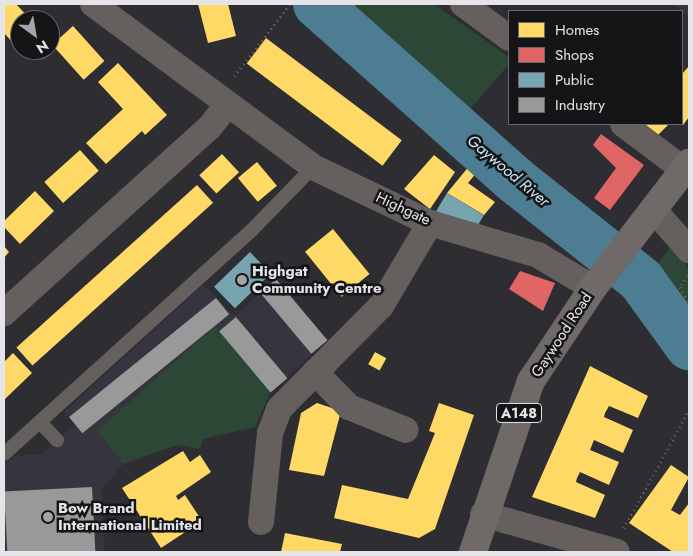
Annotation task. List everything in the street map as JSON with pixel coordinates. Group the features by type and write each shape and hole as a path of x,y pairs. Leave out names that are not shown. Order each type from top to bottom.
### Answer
{"main road":[{"name":"Gaywood Road","path":"473,552 483,514 531,382 593,288 686,166"}],"street":[{"name":"Highgate","path":"93,4 226,106 312,167 430,223 538,255 593,288"},
{"path":"463,4 508,37"},
{"path":"4,313 209,128 226,106"},
{"path":"624,125 686,166"},
{"path":"653,209 689,250"},
{"path":"261,522 273,422 316,372 381,306 430,223"},
{"path":"316,372 349,407 406,430"},
{"path":"483,514 614,551"}],"lane":[{"path":"4,454 252,230 312,167"},
{"path":"40,422 57,440"}],"path":[{"path":"226,106 226,86 289,5"},
{"path":"689,274 680,287 689,304"},
{"path":"614,551 689,410"}],"shaded area":[{"path":"673,4 689,4 689,17 683,10"},
{"path":"277,279 328,340 271,391 219,331 97,431 123,464 102,489 105,552 4,552 4,465 14,456 41,454 74,425 64,412 203,285 234,316"}],"green space":[{"path":"308,4 434,4 508,56 508,65 446,137"},
{"path":"672,245 689,269 689,328 650,274"},
{"path":"215,326 271,391 255,427 203,439 200,449 177,445 123,464 97,431"}],"building: Homes":[{"path":"4,4 16,4 22,10 10,10 10,40 4,33"},
{"path":"198,4 228,4 236,36 208,43"},
{"path":"73,26 104,61 84,80 60,53 60,38"},
{"path":"266,38 402,140 383,166 247,64"},
{"path":"118,63 167,115 145,135 142,131 106,164 86,143 123,109 98,82"},
{"path":"689,66 689,117 683,125 683,73"},
{"path":"645,125 668,125 658,135"},
{"path":"80,150 99,171 63,203 44,182"},
{"path":"222,154 239,172 216,193 199,175"},
{"path":"434,155 455,172 430,209 404,189"},
{"path":"257,162 277,186 258,202 238,178"},
{"path":"470,165 477,172 468,183 495,202 484,215 447,193"},
{"path":"197,185 213,203 32,365 16,348"},
{"path":"35,191 54,211 20,244 4,227 4,221"},
{"path":"333,229 370,274 342,297 305,252"},
{"path":"4,246 9,252 4,258"},
{"path":"375,352 386,358 380,371 368,364"},
{"path":"13,353 32,373 4,400 4,362"},
{"path":"590,366 648,396 638,418 609,406 605,413 604,417 633,430 623,453 594,440 590,450 619,462 609,485 580,472 577,478 576,482 605,495 595,518 532,497"},
{"path":"317,403 341,411 324,476 289,470 301,413"},
{"path":"439,403 474,415 435,529 419,538 334,518 342,485 408,499 435,433 429,431"},
{"path":"183,451 190,462 200,455 211,472 176,496 178,500 185,495 202,521 161,548 122,488"},
{"path":"671,465 689,477 671,510 680,515 689,503 689,552 673,552 629,523"},
{"path":"285,533 342,544 340,552 281,552"}],"building: Shops":[{"path":"601,134 644,165 610,210 594,198 616,168 593,145"},
{"path":"520,271 555,283 543,311 509,289"}],"building: Public":[{"path":"447,193 484,215 473,233 436,211"},
{"name":"Highgat Community Centre","path":"250,252 271,274 235,308 214,287"}],"building: Industry":[{"path":"276,279 327,340 311,354 260,292"},
{"path":"216,298 229,314 82,433 69,417"},
{"path":"236,317 287,378 271,392 219,331"},
{"name":"Bow Brand International Limited","path":"92,487 95,552 7,552 4,492"}],"waterway":[{"name":"Gaywood River","path":"317,4 515,180 641,280 689,346"}],"place":[{"name":"Highgat Community Centre","path":"242,280"},
{"name":"Bow Brand International Limited","path":"48,517"}]}
